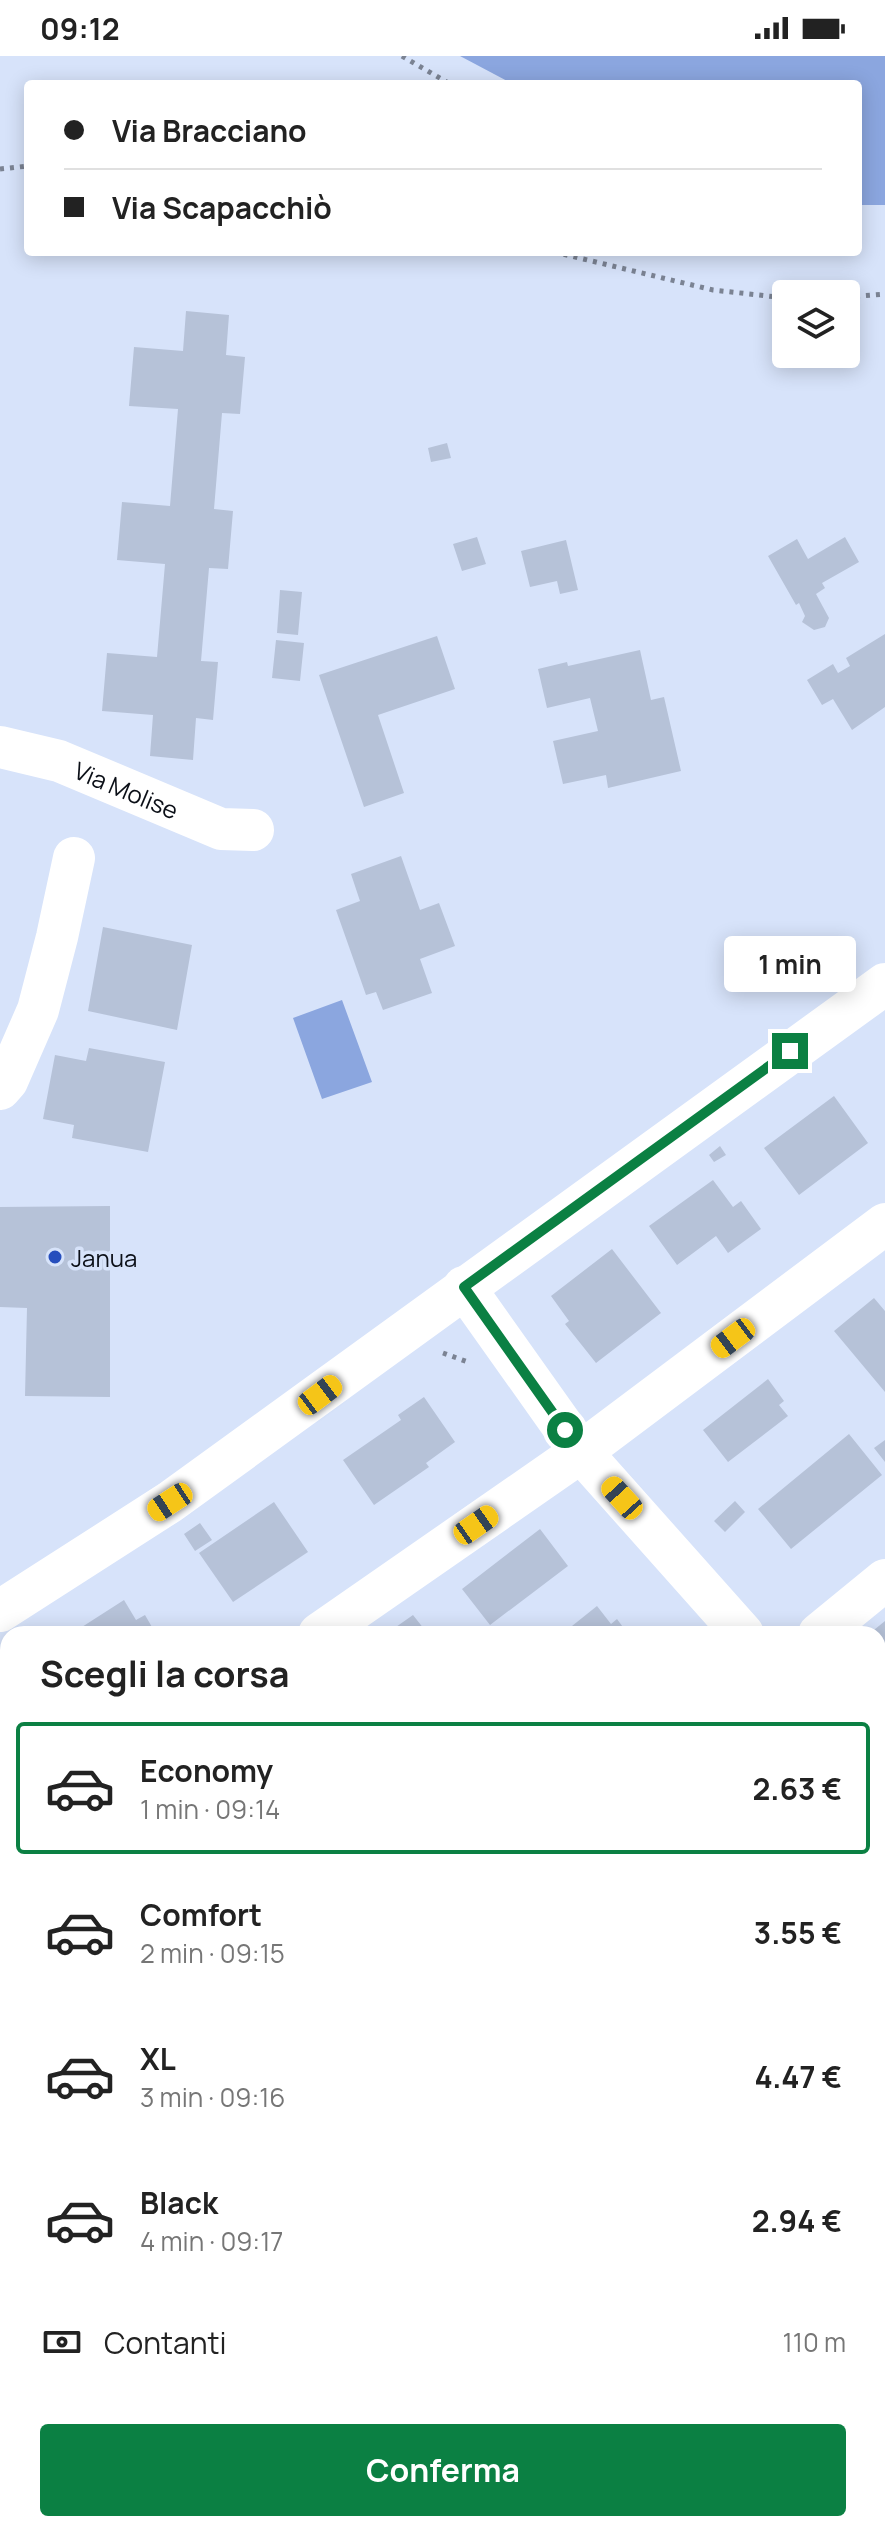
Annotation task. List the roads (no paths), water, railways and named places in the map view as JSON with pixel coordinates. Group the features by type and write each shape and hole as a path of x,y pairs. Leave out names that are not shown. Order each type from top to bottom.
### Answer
{"street":[{"name":"Via Molise","path":"0,747 59,761 221,829 253,830"},
{"path":"0,1089 7,1081 38,1010 74,858"},
{"path":"0,1611 170,1502 885,984"},
{"path":"331,1626 581,1452 885,1224"},
{"path":"464,1287 581,1452 736,1626"},
{"path":"829,1626 885,1580"}],"water":[{"path":"460,56 885,56 885,205 862,205 862,80 505,80"},
{"path":"342,1000 372,1082 322,1099 293,1018"}],"place":[{"name":"Janua","path":"55,1257"}]}
